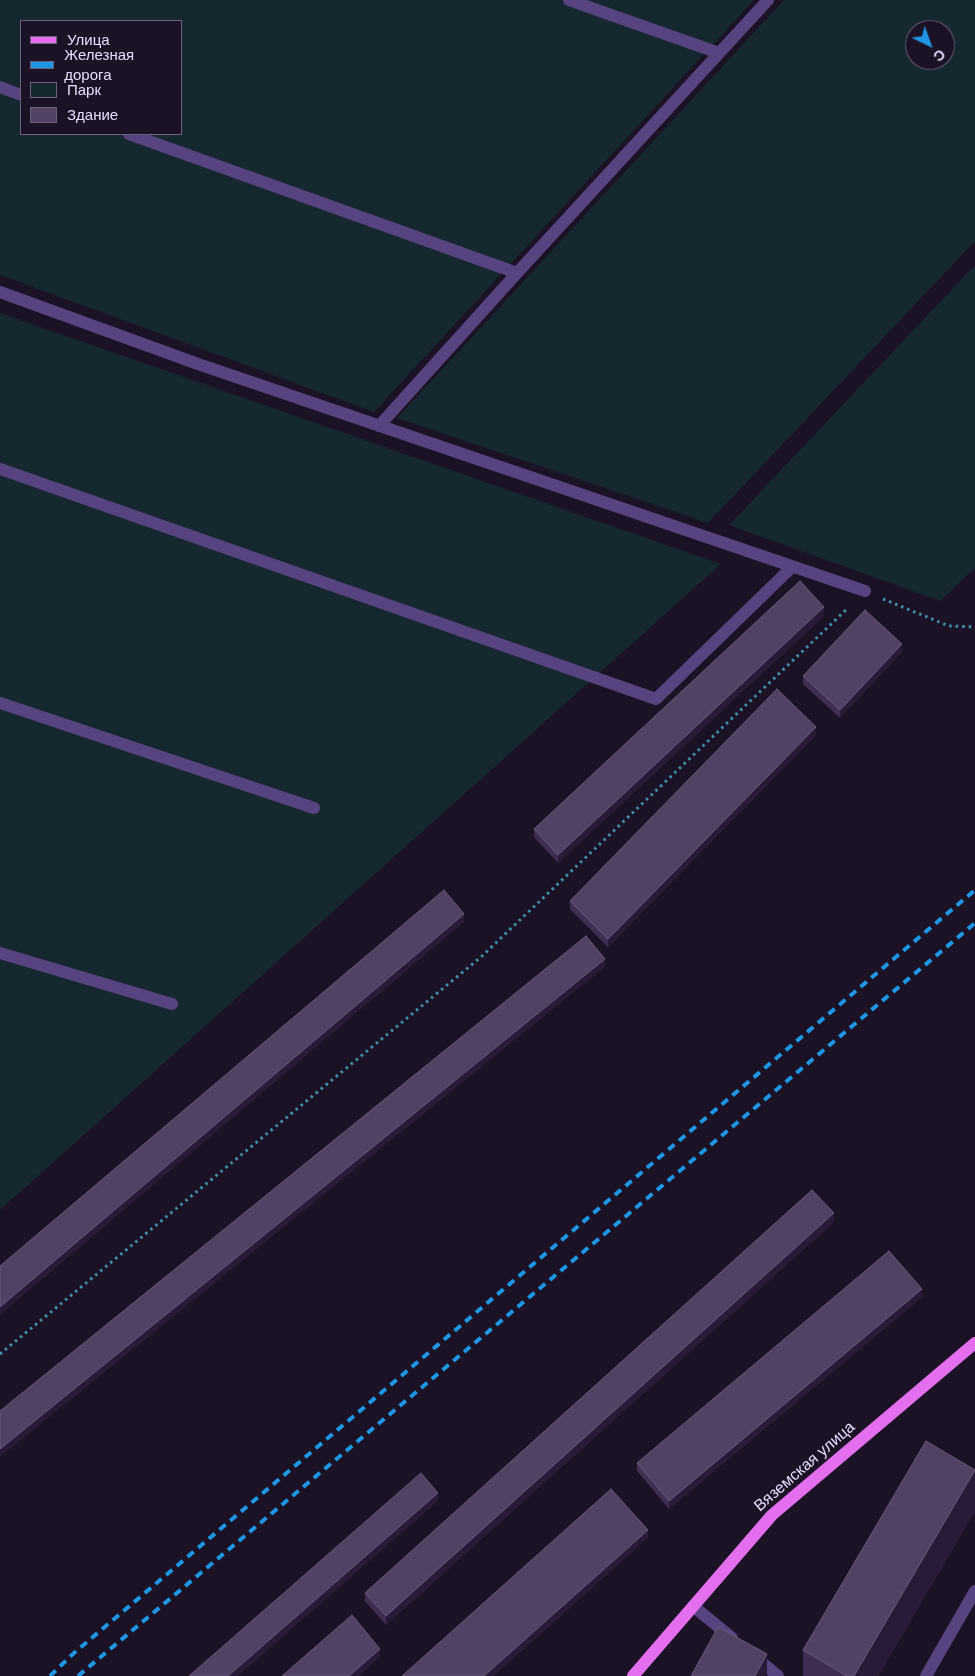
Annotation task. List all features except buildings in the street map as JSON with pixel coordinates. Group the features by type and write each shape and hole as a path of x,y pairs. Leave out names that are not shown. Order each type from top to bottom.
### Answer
{"main road":[{"name":"Вяземская улица","path":"633,1676 772,1515 975,1344"}],"lane":[{"path":"569,0 720,53"},
{"path":"379,426 768,0"},
{"path":"0,87 20,95"},
{"path":"132,135 517,273"},
{"path":"0,292 198,364 865,592"},
{"path":"0,469 656,699 792,567"},
{"path":"0,703 314,808"},
{"path":"0,953 172,1004"},
{"path":"926,1676 975,1591"},
{"path":"693,1606 778,1676"}],"path":[{"path":"0,1354 481,956 865,592 949,626 975,627"}],"green space":[{"path":"0,0 754,0 374,412 0,275"},
{"path":"784,0 975,0 975,241 708,523 397,418"},
{"path":"975,265 975,568 940,601 729,525"},
{"path":"0,313 721,564 0,1210"}],"railway":[{"path":"50,1676 74,1653 975,890"},
{"path":"78,1676 975,923"}]}
